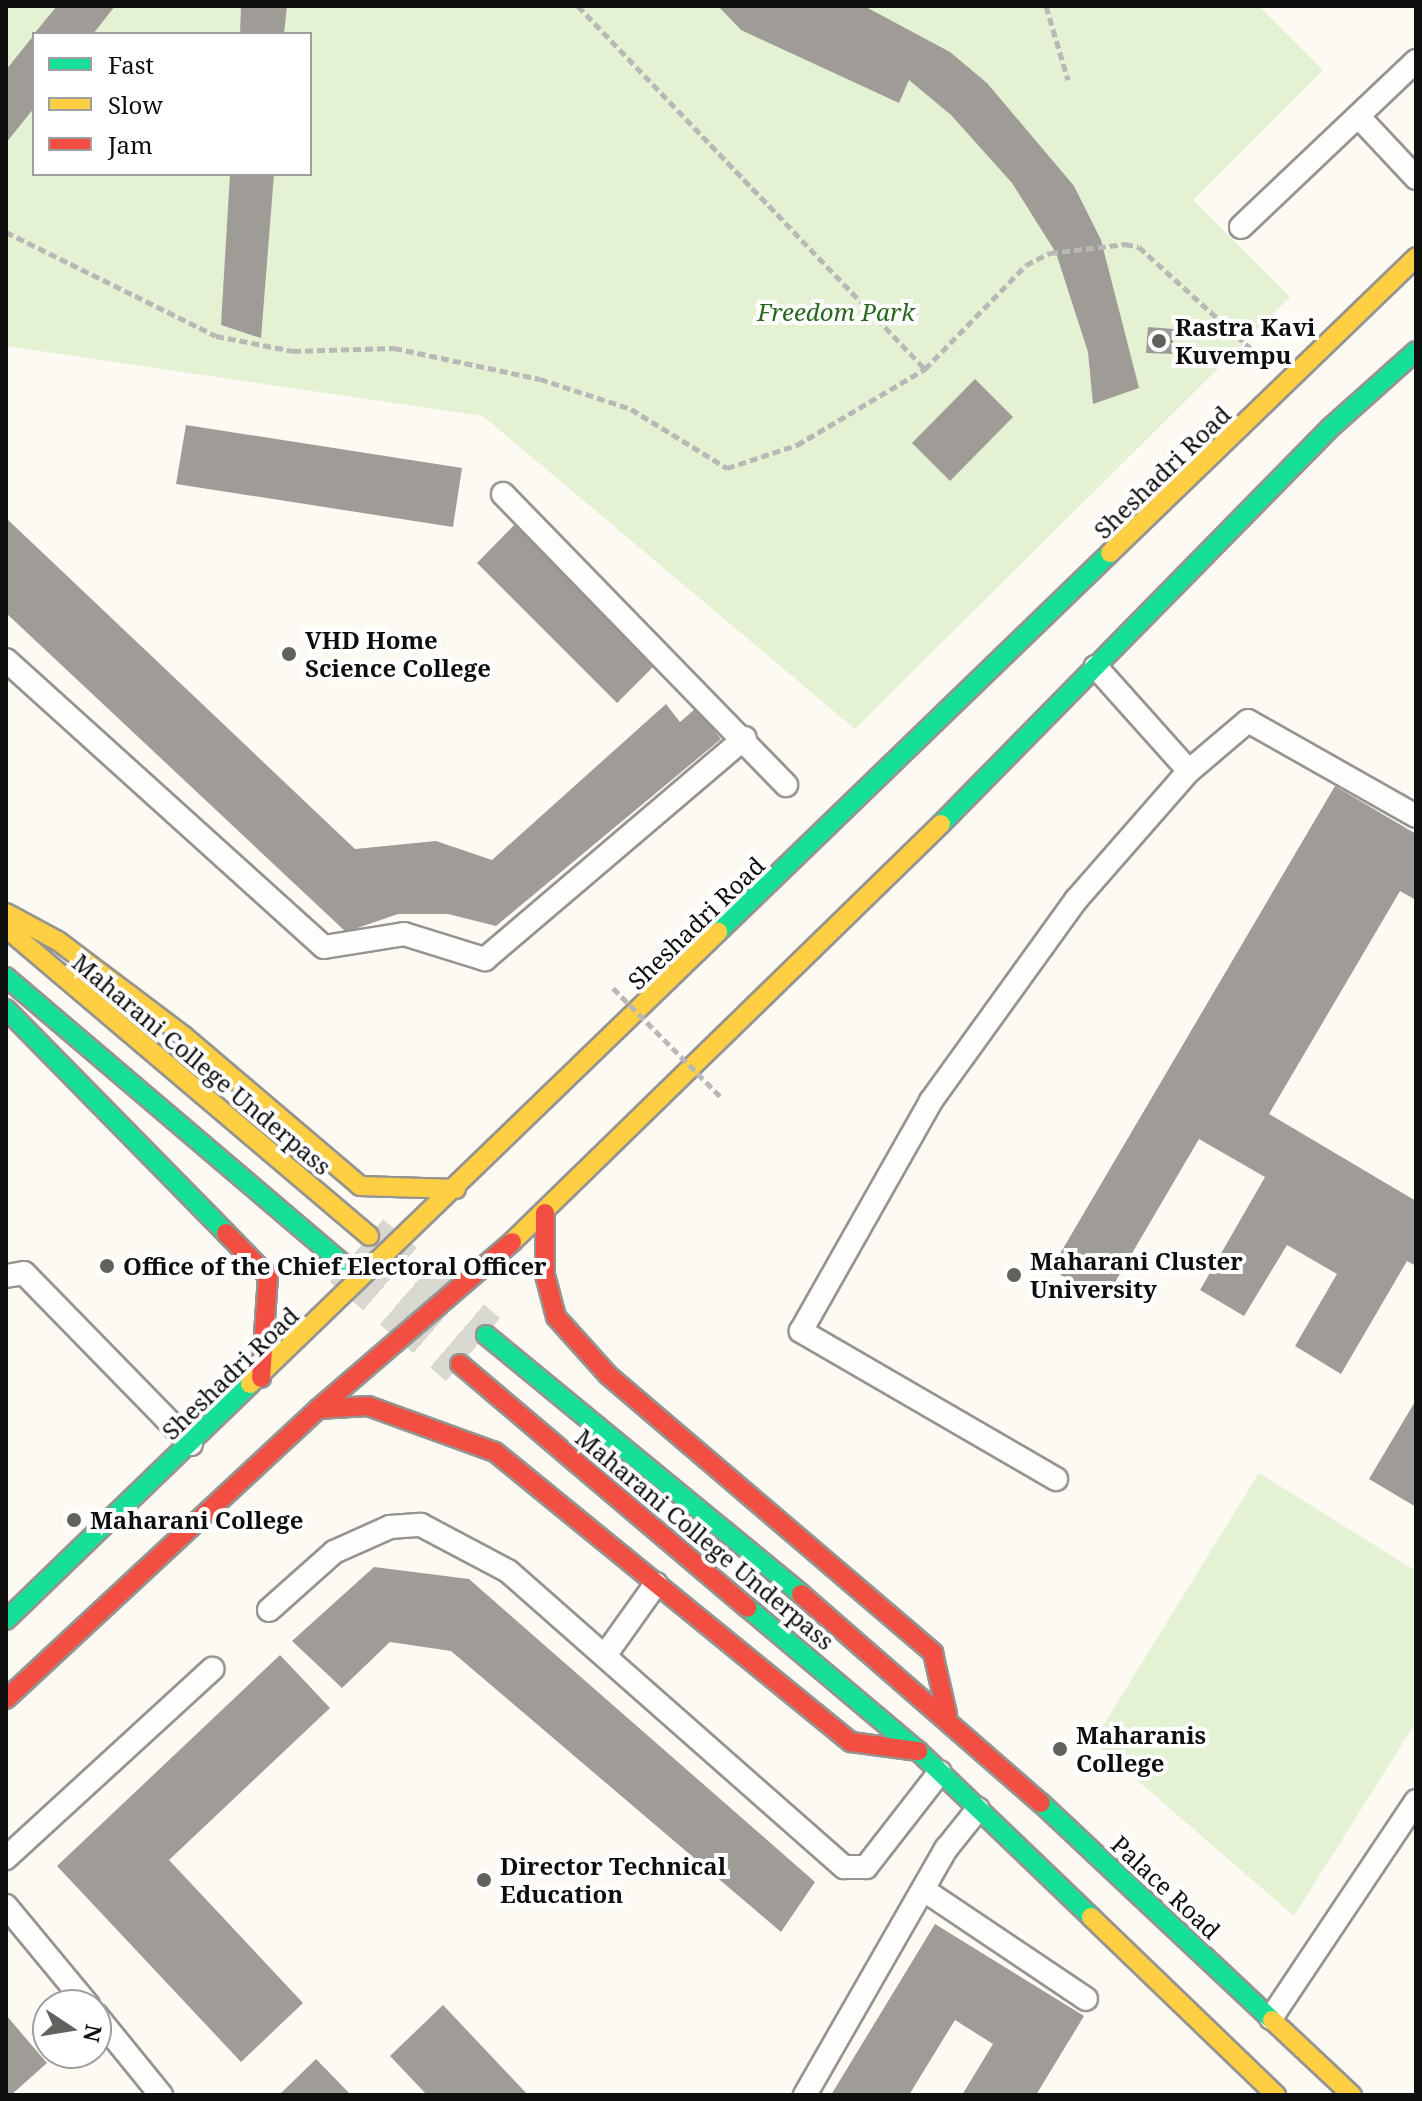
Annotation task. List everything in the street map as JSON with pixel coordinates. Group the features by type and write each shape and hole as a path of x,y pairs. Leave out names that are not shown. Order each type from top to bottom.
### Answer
{"main road":[{"name":"Sheshadri Road","path":"6,1620 261,1378 1416,257"},
{"path":"6,1699 318,1409 545,1213 1096,667 1330,428 1416,351"},
{"path":"6,913 58,941 184,1036 360,1186 456,1189"},
{"name":"Maharani College Underpass","path":"6,928 369,1236"},
{"path":"6,977 344,1265"},
{"path":"6,1009 268,1276 261,1378"},
{"path":"545,1213 545,1275 556,1317 608,1375 933,1653 947,1714"},
{"name":"Maharani College Underpass","path":"486,1335 947,1714"},
{"name":"Maharani College Underpass","path":"460,1364 918,1751"},
{"path":"318,1409 368,1406 495,1452 851,1742 918,1751 1276,2095"},
{"name":"Palace Road","path":"947,1714 1352,2095"}],"lane":[{"path":"1241,227 1416,61"},
{"path":"1358,116 1416,178"},
{"path":"503,494 745,738 786,785"},
{"path":"6,660 324,947 404,934 485,959 745,738"},
{"path":"1096,667 1189,771"},
{"path":"1056,1479 801,1331 931,1101 1076,900 1189,771 1248,721 1416,816"},
{"path":"6,1276 24,1273 191,1444"},
{"path":"269,1610 334,1552 390,1527 421,1525 508,1571 606,1654 844,1867 866,1867 940,1772"},
{"path":"606,1654 656,1584"},
{"path":"6,1858 212,1669"},
{"path":"1271,2018 1416,1801"},
{"path":"805,2095 924,1890 978,1809"},
{"path":"924,1890 1086,1999"},
{"path":"6,1906 75,1989"},
{"path":"112,2035 161,2095"}],"path":[{"path":"578,6 925,369"},
{"path":"1046,6 1068,80"},
{"path":"6,232 216,336 293,351 394,348 540,379 631,409 727,468 797,445 925,369 1026,265 1050,253 1125,244 1139,247 1264,359"},
{"path":"613,988 721,1097"}],"green space":[{"name":"Freedom Park","path":"6,6 1259,6 1323,70 1193,200 1290,297 855,729 483,416 6,346"},
{"path":"1259,1473 1416,1571 1416,1722 1294,1916 1093,1742"}],"building":[{"path":"57,6 115,6 95,32 36,32"},
{"path":"241,6 287,6 284,32 240,32"},
{"path":"718,6 864,6 950,52 987,83 1074,186 1101,240 1139,388 1093,404 1088,352 1056,253 1012,183 951,115 909,80 899,103 741,30"},
{"path":"32,38 32,110 6,143 6,70"},
{"path":"230,176 274,176 261,338 221,325"},
{"path":"1148,327 1174,329 1172,354 1146,353"},
{"path":"975,379 1013,417 950,481 912,443"},
{"path":"186,425 462,468 453,527 176,484"},
{"path":"6,518 355,849 436,841 492,860 666,704 680,722 696,708 721,739 496,926 448,914 398,914 346,932 6,613"},
{"path":"516,523 656,664 617,703 477,563"},
{"path":"1335,786 1416,834 1416,900 1400,891 1269,1114 1416,1201 1416,1266 1407,1261 1341,1374 1295,1346 1337,1274 1287,1245 1244,1316 1200,1290 1265,1177 1199,1139 1104,1301 1051,1269"},
{"path":"1416,1400 1416,1507 1369,1479"},
{"path":"374,1567 469,1579 815,1882 781,1932 451,1651 390,1642 342,1688 292,1641"},
{"path":"280,1655 330,1708 169,1860 303,2003 241,2062 57,1866"},
{"path":"935,1924 1084,2016 1036,2095 962,2095 993,2044 955,2020 909,2095 831,2095"},
{"path":"443,2005 528,2095 427,2095 390,2056"},
{"path":"6,2015 32,2045 32,2069 40,2069 11,2095 6,2091"},
{"path":"316,2059 351,2095 279,2095"}],"tunnel":[{"path":"369,1236 486,1335"},
{"path":"344,1265 460,1364"}],"traffic: fast":[{"path":"941,824 1330,428 1416,351"},
{"path":"718,932 1110,553"},
{"path":"6,977 344,1265"},
{"path":"6,1009 226,1233"},
{"path":"486,1335 801,1594"},
{"path":"6,1620 250,1384"},
{"path":"748,1608 918,1751 1091,1917"},
{"path":"1041,1803 1272,2020"}],"traffic: slow":[{"path":"1110,553 1416,257"},
{"path":"512,1242 941,824"},
{"path":"6,913 58,941 184,1036 360,1186 456,1189"},
{"path":"6,928 369,1236"},
{"path":"250,1384 718,932"},
{"path":"1091,1917 1276,2095"},
{"path":"1272,2020 1352,2095"}],"traffic: jam":[{"path":"545,1213 545,1275 556,1317 608,1375 933,1653 947,1714"},
{"path":"226,1233 268,1276 261,1378"},
{"path":"6,1699 318,1409 512,1242"},
{"path":"460,1364 748,1608"},
{"path":"318,1409 368,1406 495,1452 851,1742 918,1751"},
{"path":"801,1594 1041,1803"}],"place":[{"name":"Rastra Kavi Kuvempu","path":"1159,341"},
{"name":"VHD Home Science College","path":"289,654"},
{"name":"Office of the Chief Electoral Officer","path":"107,1266"},
{"name":"Maharani Cluster University","path":"1014,1275"},
{"name":"Maharani College","path":"74,1520"},
{"name":"Maharanis College","path":"1060,1749"},
{"name":"Director Technical Education","path":"484,1880"}]}
